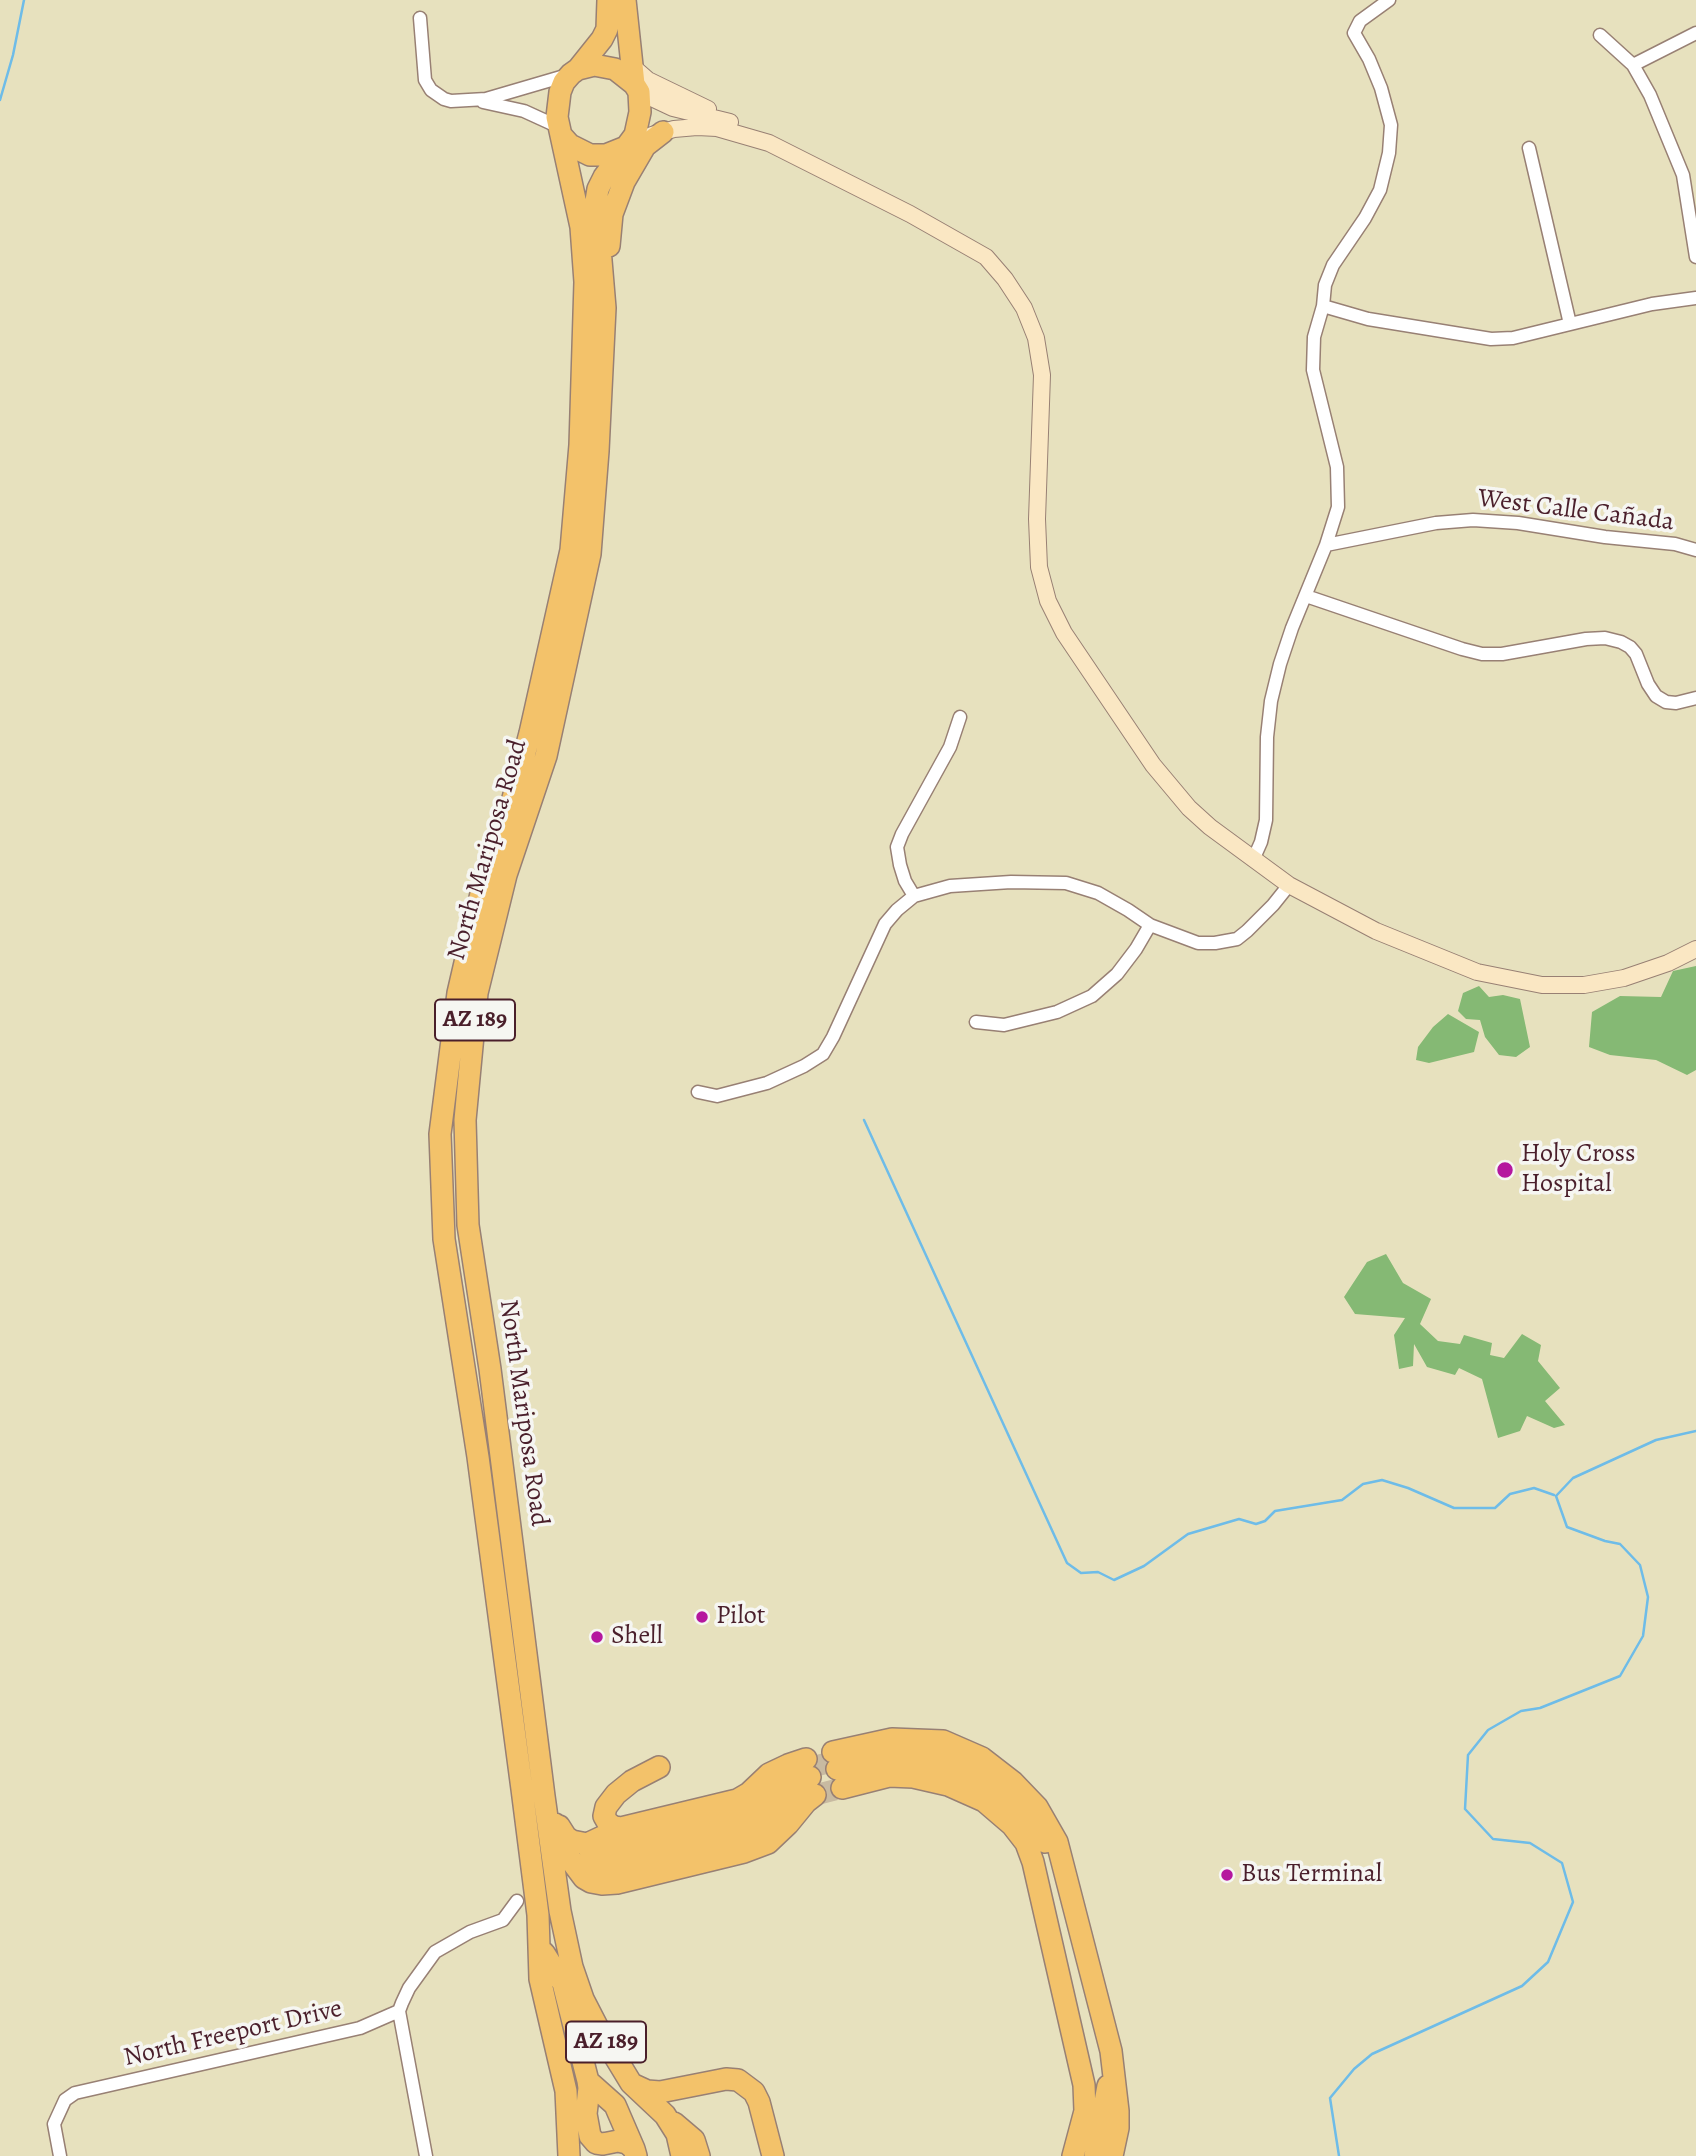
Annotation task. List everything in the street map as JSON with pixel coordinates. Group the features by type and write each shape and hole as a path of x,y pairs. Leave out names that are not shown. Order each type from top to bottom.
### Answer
{"highway":[{"name":"North Mariposa Road","path":"541,1934 478,1457 444,1238 440,1133 458,993 486,872 511,806 530,733 571,550 580,446 585,282 581,228 560,131 558,107 564,82 602,39 607,29 608,0"},
{"name":"North Mariposa Road","path":"560,1911 490,1369 468,1225 465,1120 477,993 506,875 545,756 590,554 606,308 596,201 604,177 635,135 639,119 625,0"},
{"path":"575,72 594,65 608,66 635,81"},
{"path":"560,131 570,145 590,155 606,155 628,145"},
{"path":"606,308 609,237 616,200 636,158 645,146 663,132"},
{"path":"838,1770 892,1739 943,1741 982,1758 1013,1782 1037,1807 1057,1842 1111,2051 1118,2120 1112,2156"},
{"path":"838,1770 891,1756 939,1760 972,1774 1000,1792 1021,1811 1049,1846 1068,1886"},
{"path":"574,1847 621,1828 737,1800 749,1793 769,1774 788,1765 808,1777"},
{"path":"621,1828 608,1824 604,1816 606,1807 632,1781 659,1767"},
{"path":"838,1770 913,1777 948,1785 984,1801 1013,1825 1026,1843 1033,1863 1084,2085 1088,2156"},
{"path":"574,1847 583,1878 602,1884 639,1878 744,1852 768,1843 808,1777"},
{"path":"547,1802 562,1842 574,1847 737,1809 754,1800 774,1779 808,1777"},
{"path":"541,1934 560,1911"},
{"name":"AZ 189","path":"560,1911 572,1967 583,1999 631,2083 665,2115 692,2151 711,2156"},
{"name":"AZ 189","path":"541,1934 563,1983 588,2081 586,2114 590,2136 596,2143 627,2143 635,2152"},
{"name":"AZ 189","path":"541,1934 540,1979 565,2082 569,2156"},
{"path":"1088,2156 1106,2052 1105,2029"},
{"path":"1088,2156 1108,2086 1111,2051"},
{"path":"1064,2156 1077,2108 1080,2084 1077,2053"},
{"path":"1088,2156 1112,2114 1114,2077"},
{"name":"AZ 189","path":"631,2083 647,2091 660,2092 738,2080 754,2092 759,2102 773,2156"},
{"name":"AZ 189","path":"588,2081 615,2105 635,2152"}],"street":[{"path":"1253,860 1266,820 1267,737 1271,701 1284,652 1338,507 1337,467 1313,370 1314,337 1323,306 1325,285 1333,265 1365,218 1380,190 1389,153 1391,125 1381,88 1354,33 1360,22 1389,0"},
{"path":"420,18 424,72 429,86 437,95 447,100 476,101 524,111 560,131"},
{"path":"1633,65 1696,33"},
{"path":"1600,35 1633,65 1690,173 1696,257"},
{"path":"476,101 575,72"},
{"path":"635,81 648,80 728,118 769,143 910,214 986,257 1006,279 1024,308 1036,338 1042,375 1037,519 1039,567 1048,601 1064,633 1153,765 1203,821 1289,885 1376,931 1476,972 1542,985 1584,985 1624,978 1668,963 1696,949"},
{"path":"635,81 673,108 738,125"},
{"path":"628,145 663,132 697,127 718,128 769,143"},
{"path":"1529,148 1570,324"},
{"path":"1323,306 1368,318 1491,339 1513,338 1652,304 1696,298"},
{"name":"West Calle Cañada","path":"1326,545 1436,523 1473,520 1518,523 1605,537 1675,544 1696,550"},
{"path":"1306,596 1482,654 1502,654 1586,639 1605,638 1621,642 1636,654 1656,696 1666,702 1676,703 1696,698"},
{"path":"914,895 905,881 897,848 950,747 960,717"},
{"path":"698,1092 717,1096 767,1083 823,1054 885,924 914,895 950,886 1011,882 1066,883 1098,893 1150,925 1198,943 1229,942 1237,939 1256,924 1289,885"},
{"path":"976,1022 1004,1025 1057,1012 1092,996 1117,974 1150,925"},
{"path":"426,2156 399,2011 409,1988 435,1952 470,1932 503,1920 517,1901"},
{"name":"North Freeport Drive","path":"60,2156 54,2124 65,2100 75,2093 360,2028 399,2011"}],"green space":[{"path":"1696,966 1696,1070 1687,1075 1656,1060 1610,1055 1589,1047 1592,1012 1620,996 1661,997 1673,971"},
{"path":"1479,986 1489,997 1503,995 1520,999 1530,1047 1516,1057 1499,1055 1485,1037 1480,1020 1466,1019 1458,1011 1463,993"},
{"path":"1448,1014 1479,1032 1474,1052 1429,1063 1416,1060 1418,1047 1433,1027"},
{"path":"1386,1254 1403,1283 1431,1299 1420,1324 1438,1341 1460,1344 1464,1335 1492,1343 1490,1355 1504,1358 1522,1334 1541,1345 1538,1361 1560,1388 1545,1401 1565,1425 1554,1428 1527,1416 1520,1431 1498,1438 1482,1379 1459,1368 1455,1375 1427,1367 1414,1344 1413,1366 1399,1369 1394,1335 1405,1318 1355,1314 1344,1297 1367,1262"}],"waterway":[{"path":"0,100 13,55 24,0"},
{"path":"864,1120 1067,1563 1081,1573 1098,1572 1114,1580 1144,1566 1188,1534 1239,1519 1256,1524 1265,1521 1275,1511 1342,1500 1363,1484 1382,1480 1454,1508 1495,1508 1510,1494 1534,1488 1554,1495"},
{"path":"1339,2156 1330,2098 1354,2069 1372,2054 1522,1986 1548,1962 1573,1902 1562,1863 1530,1843 1493,1839 1465,1809 1468,1755 1488,1730 1521,1711 1540,1708 1620,1676 1643,1636 1648,1597 1640,1565 1620,1544 1567,1527 1556,1496 1573,1478 1656,1440 1696,1431"}],"tunnel":[{"path":"808,1768 835,1761"},
{"path":"815,1795 842,1788"}],"place":[{"name":"Holy Cross Hospital","path":"1505,1170"},
{"name":"Pilot","path":"702,1617"},
{"name":"Shell","path":"597,1637"},
{"name":"Bus Terminal","path":"1227,1875"}]}
